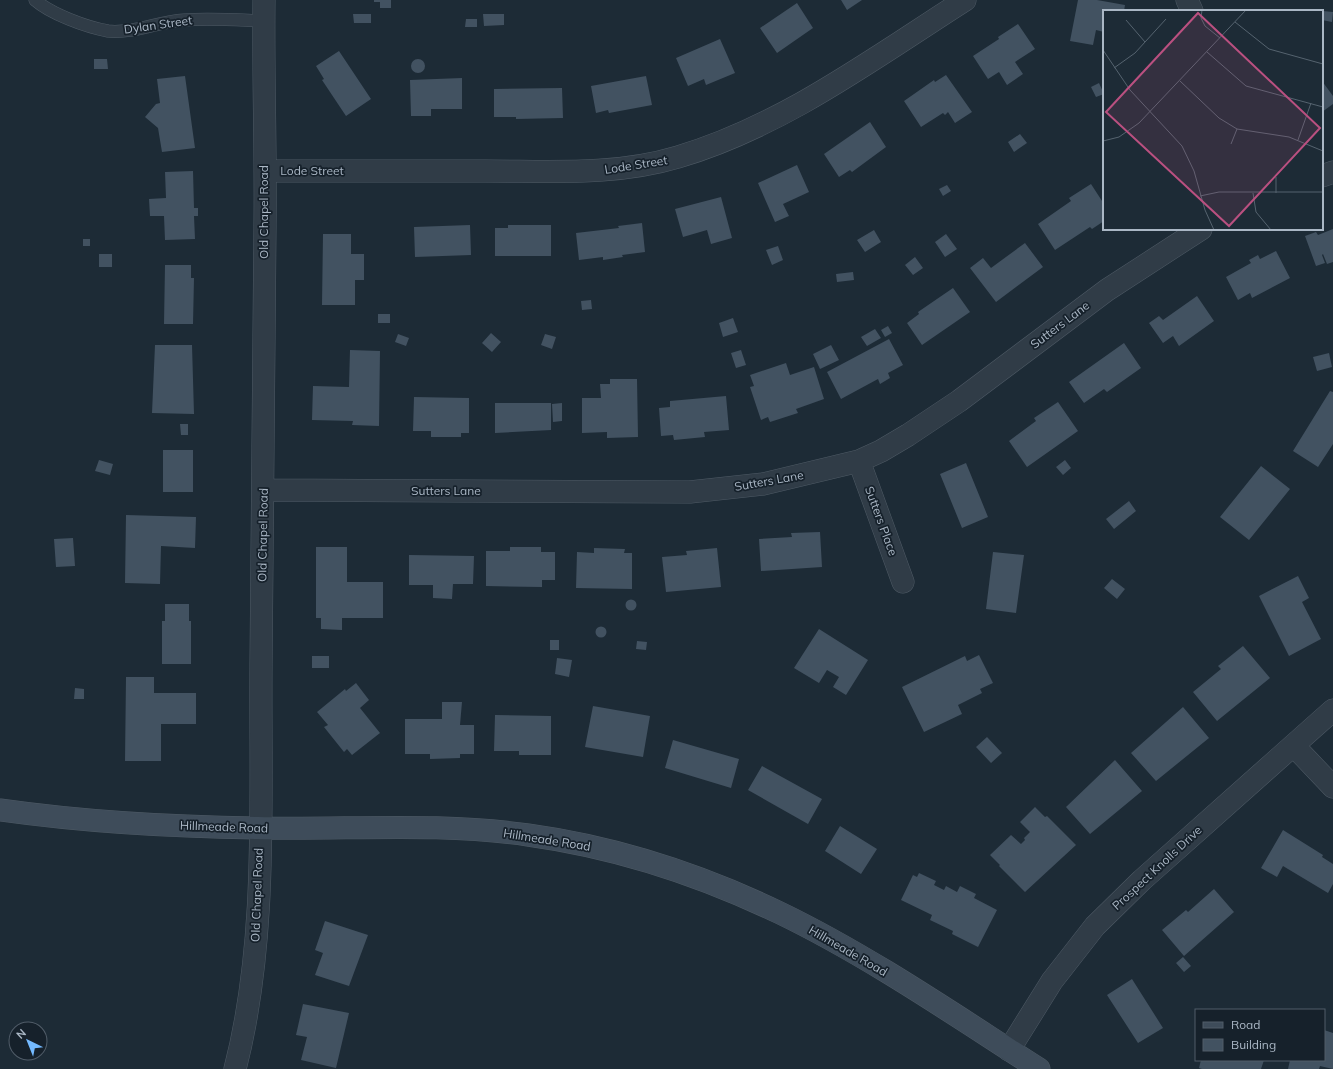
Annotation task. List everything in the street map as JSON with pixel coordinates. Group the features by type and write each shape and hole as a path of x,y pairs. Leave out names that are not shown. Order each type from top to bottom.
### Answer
{"street":[{"name":"Old Chapel Road","path":"235,1069 251,995 257,914 263,490 265,171 264,0"},
{"name":"Lode Street","path":"265,171 571,172 629,168 677,158 722,143 766,122 847,76 965,0"},
{"path":"1187,0 1192,10"},
{"path":"1323,176 1333,172"},
{"name":"Sutters Lane","path":"263,490 690,492 763,484 859,462 901,439 959,401 1113,286 1199,230"},
{"name":"Sutters Place","path":"859,462 903,582"},
{"name":"Prospect Knolls Drive","path":"1009,1050 1052,981 1095,926 1147,875 1333,710"},
{"path":"1294,746 1333,787"},
{"name":"Hillmeade Road","path":"0,810 112,823 259,828 412,827 473,829 528,835 628,855 674,870 779,913 842,946 1039,1069"}],"lane":[{"name":"Dylan Street","path":"35,0 44,8 84,24 109,31 133,30 162,22 184,20 264,21"}],"building":[{"path":"374,0 391,0 391,8 380,8 380,2 374,2"},
{"path":"841,0 862,0 847,10"},
{"path":"1078,0 1097,0 1125,5 1124,10 1103,10 1103,32 1096,30 1093,45 1070,41"},
{"path":"797,3 813,28 777,53 760,28"},
{"path":"1323,11 1333,12 1332,22 1323,20"},
{"path":"353,14 371,14 371,23 354,23"},
{"path":"483,14 504,14 504,25 484,26"},
{"path":"466,19 477,19 477,27 465,27"},
{"path":"1018,24 1035,49 1015,62 1023,74 1007,85 999,72 988,79 973,56 999,39 998,37"},
{"path":"720,39 735,73 706,85 704,79 688,86 676,58"},
{"path":"339,51 371,99 346,116 322,80 324,79 316,66"},
{"path":"94,59 107,59 108,69 94,69"},
{"path":"418,59 423,61 425,66 423,71 418,73 413,71 411,66 413,61"},
{"path":"946,75 972,112 955,123 948,112 945,115 943,113 921,127 904,101 934,80 935,82"},
{"path":"185,76 195,148 162,152 158,128 145,117 156,104 160,103 157,79"},
{"path":"646,76 652,105 609,113 608,110 596,113 591,86"},
{"path":"462,78 462,109 431,109 431,116 411,116 410,80"},
{"path":"1323,82 1333,96 1333,104 1323,111"},
{"path":"1099,83 1103,94 1096,97 1091,87"},
{"path":"562,88 563,118 516,119 516,117 494,117 494,89"},
{"path":"870,122 886,147 852,172 850,170 839,177 824,154"},
{"path":"1020,134 1027,143 1014,152 1008,142"},
{"path":"797,165 809,192 783,204 789,216 775,222 758,183"},
{"path":"193,171 194,208 198,208 198,216 194,216 195,239 165,240 164,216 150,216 149,199 166,198 165,172"},
{"path":"1091,184 1103,202 1103,222 1092,229 1090,227 1055,250 1038,224 1071,201 1069,198"},
{"path":"947,185 951,191 943,196 939,189"},
{"path":"721,197 732,238 711,244 707,230 683,237 675,209"},
{"path":"642,223 645,252 622,255 623,257 603,260 603,257 579,260 576,233 619,228 618,226"},
{"path":"470,225 471,255 415,257 414,227"},
{"path":"508,225 551,225 551,256 495,256 495,228 508,228"},
{"path":"1333,229 1333,262 1327,264 1323,254 1325,263 1316,266 1305,236 1316,232 1318,235"},
{"path":"874,230 881,242 865,252 857,240"},
{"path":"323,234 351,234 351,254 364,254 364,280 355,280 355,305 322,305"},
{"path":"946,234 957,249 945,257 935,242"},
{"path":"83,239 90,239 90,246 83,246"},
{"path":"1025,243 1043,267 996,302 970,268 983,258 991,268"},
{"path":"778,246 783,260 772,265 766,250"},
{"path":"1276,251 1290,278 1252,298 1250,293 1238,300 1226,277 1251,263 1249,260 1258,255 1260,259"},
{"path":"99,254 112,254 112,267 99,267"},
{"path":"915,257 923,268 913,275 905,265"},
{"path":"165,265 191,265 191,278 194,278 193,324 164,324"},
{"path":"853,272 854,280 837,282 836,274"},
{"path":"953,288 970,312 922,345 907,323 919,314 918,312"},
{"path":"1197,296 1214,321 1179,346 1173,336 1163,343 1149,323 1159,316 1163,320"},
{"path":"591,300 592,309 582,310 581,301"},
{"path":"378,314 390,314 390,323 378,323"},
{"path":"733,318 738,332 723,337 719,323"},
{"path":"888,326 892,333 885,337 881,330"},
{"path":"875,329 881,338 867,346 861,337"},
{"path":"491,333 501,342 492,352 482,343"},
{"path":"398,334 409,338 406,346 395,342"},
{"path":"545,334 556,337 552,349 541,345"},
{"path":"889,339 903,365 888,373 890,378 880,384 878,379 841,399 827,372"},
{"path":"1124,343 1141,368 1107,392 1104,389 1084,403 1069,382"},
{"path":"155,345 192,345 194,414 152,413"},
{"path":"831,345 839,360 820,369 813,354"},
{"path":"350,350 380,351 379,426 352,425 353,421 312,420 313,386 349,387"},
{"path":"741,350 746,365 736,368 731,353"},
{"path":"1329,353 1332,367 1317,371 1313,357"},
{"path":"786,363 790,375 814,367 824,399 796,409 798,413 770,422 768,417 761,420 750,387 754,386 750,375"},
{"path":"610,379 637,379 638,437 607,438 607,432 582,433 582,398 601,398 600,384 610,384"},
{"path":"1330,391 1333,392 1333,444 1318,467 1293,451"},
{"path":"726,396 729,430 704,432 705,437 674,440 673,435 661,436 659,408 670,407 670,401"},
{"path":"414,397 469,398 469,433 461,433 461,437 431,437 431,431 413,431"},
{"path":"1058,402 1078,431 1027,467 1009,441 1036,421 1034,418"},
{"path":"495,403 551,403 551,430 495,433"},
{"path":"562,403 562,421 553,422 552,404"},
{"path":"180,424 188,424 188,435 181,435"},
{"path":"163,450 193,450 193,492 163,492"},
{"path":"99,460 113,464 110,475 95,471"},
{"path":"1065,460 1071,468 1063,475 1056,467"},
{"path":"966,463 988,517 962,528 940,474"},
{"path":"1261,466 1290,489 1249,540 1220,517"},
{"path":"1129,501 1136,511 1114,529 1106,519"},
{"path":"126,515 196,517 195,548 161,546 160,584 125,583"},
{"path":"820,532 822,567 761,571 759,539 792,537 791,533"},
{"path":"73,538 75,566 56,567 54,539"},
{"path":"316,547 347,547 347,582 383,582 383,618 342,618 342,630 321,629 321,618 316,618"},
{"path":"510,547 541,547 541,552 555,552 555,580 542,580 542,587 486,586 486,551 510,551"},
{"path":"594,548 625,549 624,553 632,553 632,589 576,588 577,552 594,553"},
{"path":"717,548 721,587 666,592 662,557 687,555 686,551"},
{"path":"993,552 1024,555 1016,613 986,609"},
{"path":"409,555 474,556 473,584 453,584 452,599 433,598 433,585 409,585"},
{"path":"1298,576 1309,598 1302,602 1321,639 1289,656 1259,596"},
{"path":"1112,579 1125,589 1117,599 1104,588"},
{"path":"629,600 633,600 635,601 635,609 629,610 626,607 626,603"},
{"path":"165,604 189,604 189,621 191,621 191,664 162,664 162,621 165,621"},
{"path":"601,626 605,628 607,632 605,636 601,638 597,636 595,632 597,628"},
{"path":"819,629 868,660 846,695 833,687 839,677 827,670 819,683 794,668"},
{"path":"550,640 559,640 559,650 550,650"},
{"path":"637,641 647,642 646,650 636,649"},
{"path":"1243,646 1270,678 1217,721 1193,692 1221,669 1218,666"},
{"path":"979,655 993,683 980,689 982,693 958,705 962,714 924,732 902,687 965,656 967,661"},
{"path":"312,656 329,656 329,668 312,668"},
{"path":"557,658 572,660 569,677 555,674"},
{"path":"126,677 154,677 154,693 196,693 196,724 161,724 161,761 125,761"},
{"path":"356,683 369,700 360,708 380,733 352,755 347,749 344,752 324,727 328,725 317,712 345,689 346,691"},
{"path":"75,688 84,689 84,699 74,699"},
{"path":"442,702 462,702 460,725 474,725 474,754 460,754 460,758 430,759 430,754 405,754 405,719 442,719"},
{"path":"593,706 650,716 643,757 585,747"},
{"path":"1183,707 1209,738 1156,781 1131,753"},
{"path":"495,715 551,716 551,755 519,755 519,751 494,751"},
{"path":"987,737 1002,753 991,763 976,747"},
{"path":"673,740 739,759 731,788 665,768"},
{"path":"1115,760 1142,791 1090,834 1066,807"},
{"path":"762,766 822,799 808,824 748,790"},
{"path":"1035,807 1045,817 1047,816 1076,845 1025,892 990,855 1011,835 1021,844 1025,840 1024,838 1030,832 1020,822"},
{"path":"840,826 877,849 861,874 825,851"},
{"path":"1283,830 1323,855 1322,857 1333,864 1333,884 1328,893 1283,866 1277,877 1261,868"},
{"path":"919,873 936,881 934,885 944,890 946,886 957,892 960,886 976,894 974,898 997,910 978,947 952,934 953,931 930,920 932,915 901,900 913,875 917,877"},
{"path":"1214,889 1234,912 1184,956 1162,930 1186,910 1188,912"},
{"path":"325,921 368,935 349,986 315,975 323,953 315,950"},
{"path":"1183,957 1191,966 1184,972 1176,963"},
{"path":"1132,979 1163,1028 1138,1043 1107,995"},
{"path":"303,1004 349,1013 336,1068 301,1060 307,1037 296,1035"},
{"path":"1325,1030 1333,1033 1333,1069 1320,1066 1319,1069 1288,1069 1290,1061 1325,1061"},
{"path":"1201,1061 1264,1061 1261,1069 1199,1068"}]}
